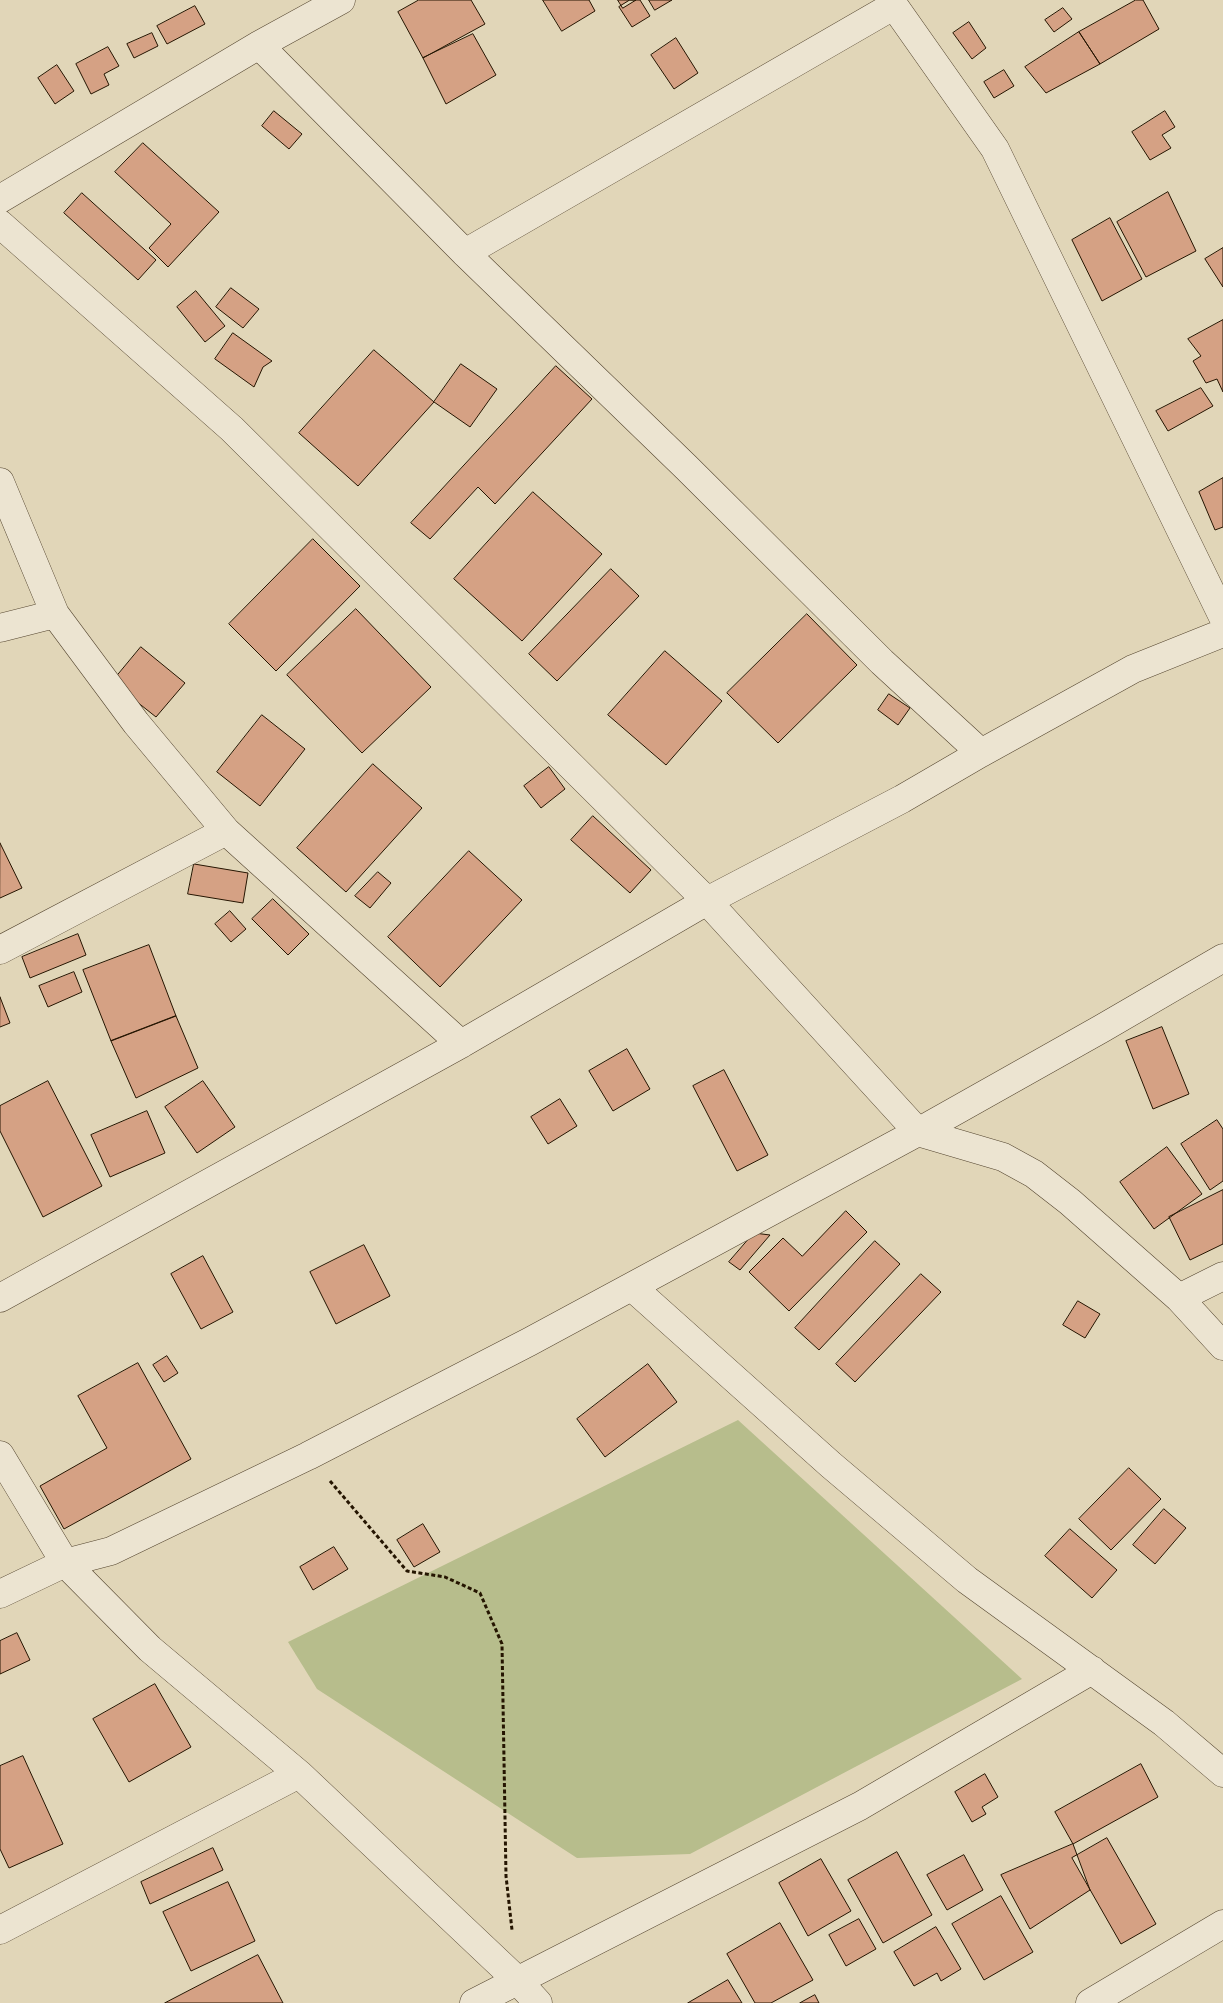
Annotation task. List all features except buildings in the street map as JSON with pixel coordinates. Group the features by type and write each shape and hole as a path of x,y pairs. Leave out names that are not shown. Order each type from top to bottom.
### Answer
{"street":[{"path":"0,199 260,45 340,0"},
{"path":"465,253 892,3 995,149 1223,617"},
{"path":"260,45 465,253 686,467 882,662 981,752"},
{"path":"0,224 232,430 707,901 918,1132 1004,1157 1034,1174 1070,1202 1179,1298 1223,1346"},
{"path":"0,482 55,614 136,723 226,831 461,1044"},
{"path":"0,628 55,614"},
{"path":"0,1298 461,1044 707,901 902,799 981,752 1133,670 1223,633"},
{"path":"0,950 226,831"},
{"path":"0,1594 65,1563 111,1550 308,1456 632,1287 918,1132 1223,958"},
{"path":"1179,1298 1223,1276"},
{"path":"632,1287 831,1466 967,1580 1164,1723 1223,1774"},
{"path":"0,1454 65,1563 150,1649 299,1774 517,1980 538,2003"},
{"path":"474,2003 860,1806 1092,1670"},
{"path":"0,1930 299,1774"},
{"path":"1090,2003 1223,1924"}],"path":[{"path":"308,1456 407,1571 445,1577 480,1593 502,1644 506,1876 517,1980"}],"green space":[{"path":"738,1420 1022,1679 690,1854 577,1858 317,1689 288,1642"}]}
